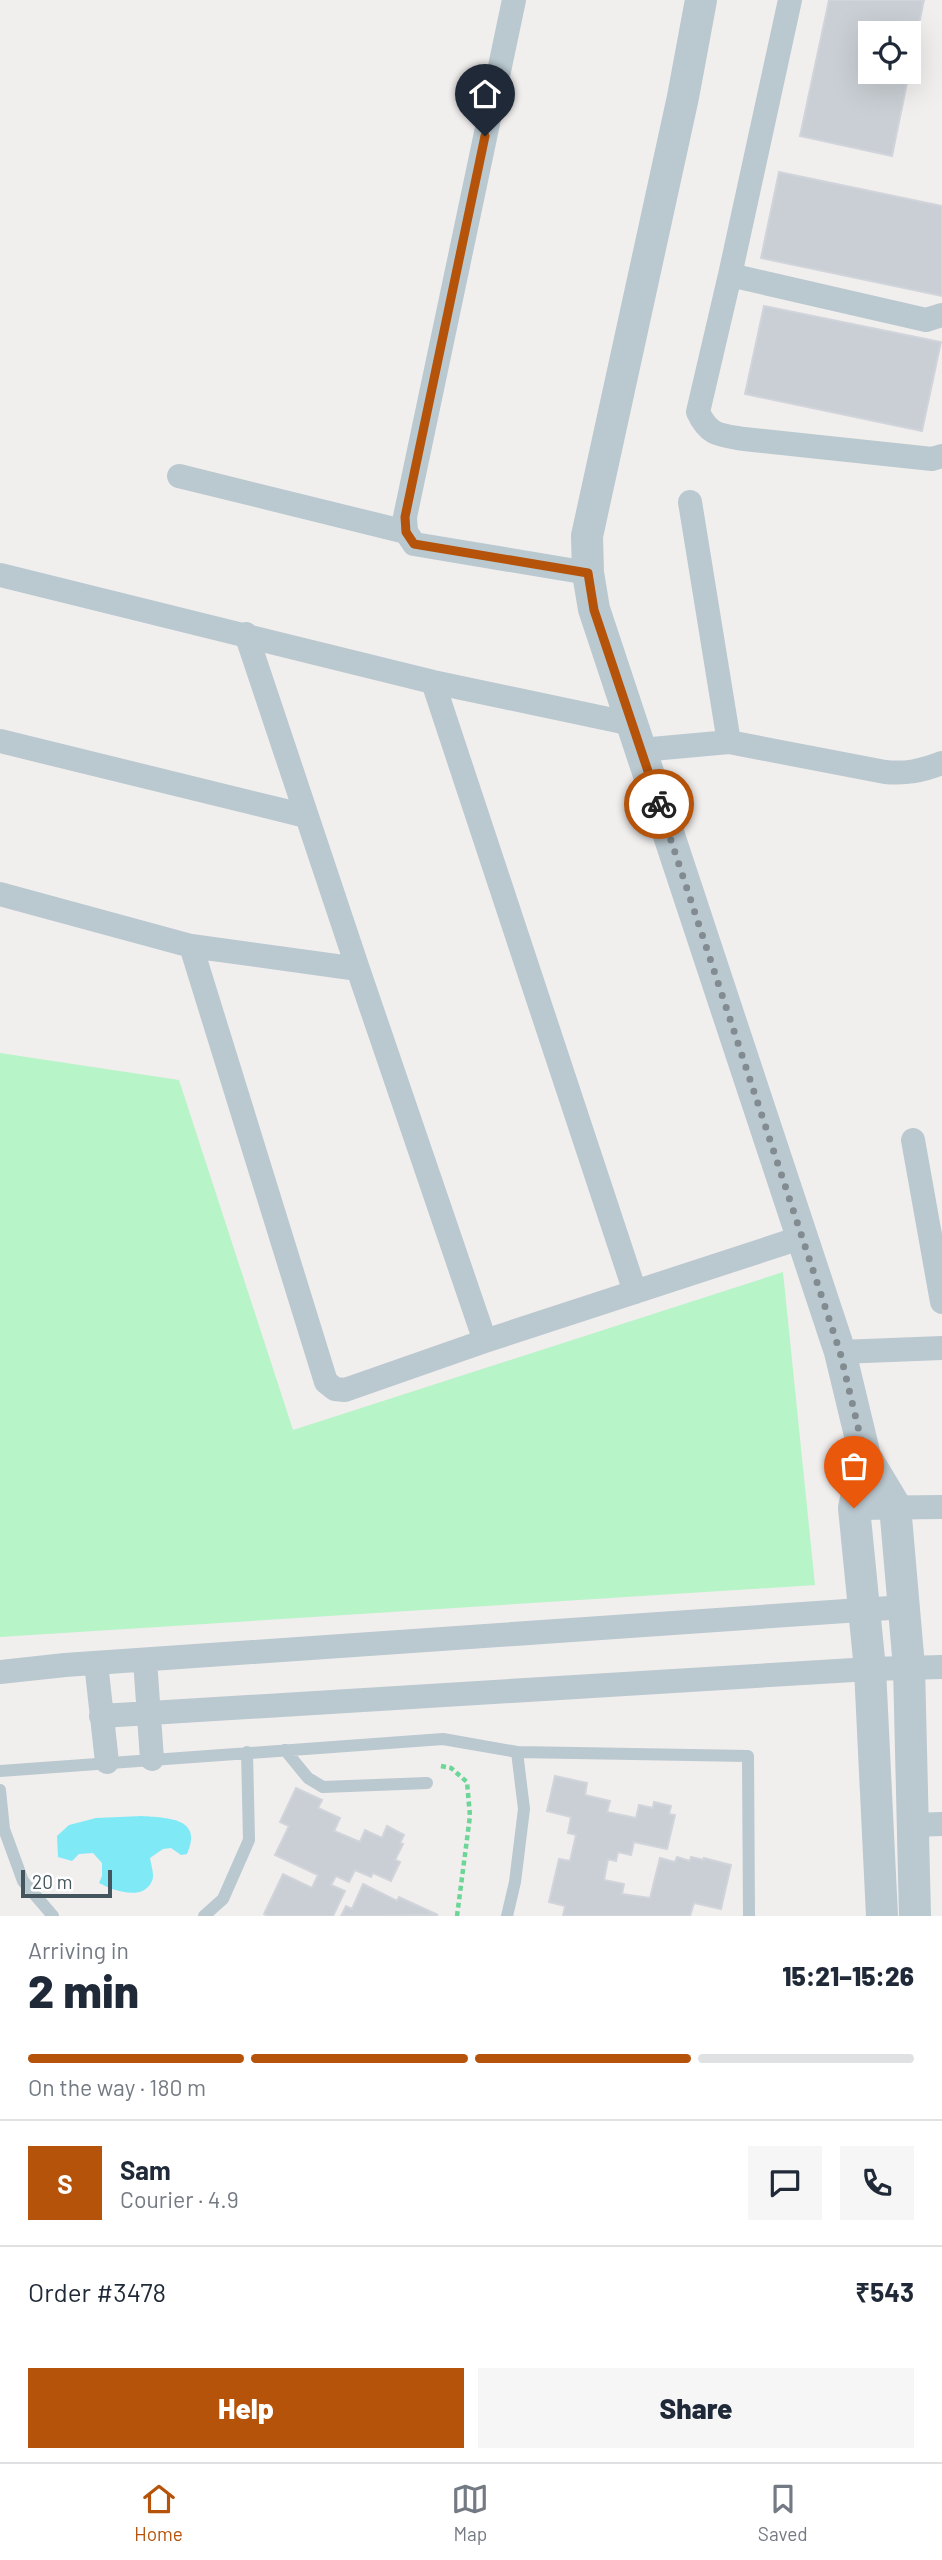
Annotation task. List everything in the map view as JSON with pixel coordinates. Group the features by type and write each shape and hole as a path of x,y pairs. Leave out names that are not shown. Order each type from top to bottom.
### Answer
{"street":[{"path":"514,0 405,517 406,532 414,544 588,573"},
{"path":"701,0 680,111 587,536 588,573 594,610 840,1352 865,1456 895,1506 909,1667 927,1824 915,1916"},
{"path":"790,0 698,412 704,425 716,435 919,457 942,456"},
{"path":"730,275 926,320 942,315"},
{"path":"179,477 406,532"},
{"path":"690,502 729,742"},
{"path":"0,575 246,634 636,737 729,742 905,774 942,763"},
{"path":"246,634 485,1341"},
{"path":"433,682 635,1292"},
{"path":"0,741 306,817"},
{"path":"0,894 191,946 358,970"},
{"path":"191,946 326,1382 335,1389 345,1390 485,1341 803,1237"},
{"path":"913,1140 942,1302"},
{"path":"840,1352 942,1348"},
{"path":"865,1456 854,1508 870,1669 882,1916"},
{"path":"854,1508 942,1507"},
{"path":"0,1672 904,1607"},
{"path":"145,1660 152,1759"},
{"path":"96,1663 107,1762"},
{"path":"101,1716 870,1669 942,1667"}],"lane":[{"path":"0,1771 443,1739 517,1752 748,1756 749,1916"},
{"path":"285,1750 308,1778 323,1787 427,1783"},
{"path":"204,1916 223,1899 248,1840 247,1752"},
{"path":"507,1916 515,1882 524,1809 517,1752"},
{"path":"0,1798 4,1829 23,1881 53,1916"}],"green space":[{"path":"0,1053 179,1080 293,1430 783,1272 815,1585 0,1637"}],"water":[{"path":"142,1816 180,1822 187,1826 191,1833 191,1842 187,1854 181,1855 171,1848 163,1849 150,1858 153,1879 142,1891 127,1893 99,1883 102,1863 93,1853 79,1854 72,1861 58,1857 57,1836 69,1825 96,1818"}],"building":[{"path":"829,0 924,0 920,21 858,21 858,84 907,84 892,156 800,136"},
{"path":"779,172 942,206 942,296 761,258"},
{"path":"764,306 941,342 922,431 745,394"},
{"path":"555,1776 587,1783 585,1795 610,1801 607,1812 636,1818 639,1805 653,1808 654,1802 671,1806 669,1814 675,1815 667,1849 634,1842 631,1855 618,1852 616,1861 608,1859 604,1880 624,1884 622,1894 650,1898 660,1858 675,1862 677,1857 690,1861 691,1857 704,1858 731,1865 721,1909 694,1903 690,1916 563,1916 565,1906 549,1902 559,1859 570,1861 576,1835 568,1833 571,1817 547,1811"},
{"path":"296,1788 322,1800 318,1808 340,1818 334,1831 360,1842 365,1830 382,1838 387,1826 404,1835 400,1843 403,1844 395,1860 400,1862 391,1881 373,1873 371,1877 355,1870 349,1882 336,1876 331,1885 345,1891 333,1916 264,1914 283,1874 312,1888 318,1875 275,1855 289,1826 280,1822"},
{"path":"363,1884 397,1901 399,1897 438,1915 341,1916 346,1906 352,1909"}],"way so far":[{"path":"659,804 840,1352 865,1456 854,1508"}],"route":[{"path":"485,136 405,517 406,532 414,544 588,573 594,610 659,804"}]}
